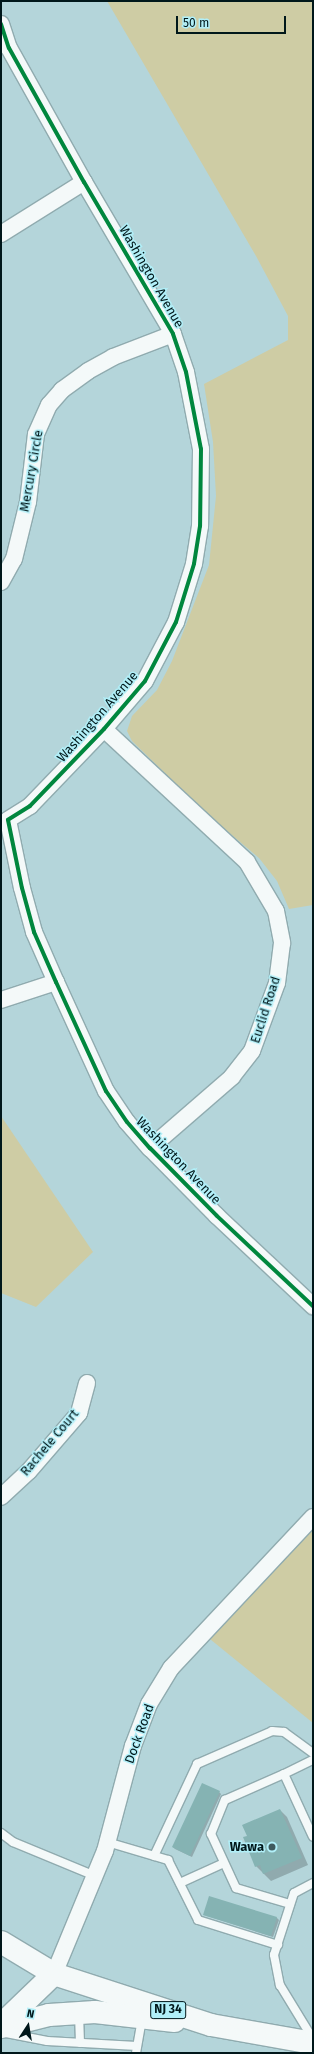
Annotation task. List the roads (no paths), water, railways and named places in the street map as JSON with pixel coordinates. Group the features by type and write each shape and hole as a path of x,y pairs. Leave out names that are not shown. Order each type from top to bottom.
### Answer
{"main road":[{"name":"NJ 34","path":"1,1942 54,1974 211,2025 313,2043"},
{"path":"1,2026 54,1974"},
{"path":"1,2026 49,2015 79,2013 142,2017 211,2025"}],"street":[{"name":"Washington Avenue","path":"1,24 9,48 84,182 173,334 186,372 201,449 200,526 194,564 176,622 145,681 104,729 30,806 5,821 34,932 106,1091 150,1148 313,1306"},
{"path":"1,234 84,182"},
{"name":"Mercury Circle","path":"1,582 14,558 28,502 36,434 49,405 62,390 88,371 113,357 173,334"},
{"name":"Euclid Road","path":"104,729 247,862 276,911 282,943 277,983 252,1051 232,1077 150,1148"},
{"path":"1,1000 56,982"},
{"name":"Rachele Court","path":"3,1491 79,1413 87,1383"},
{"name":"Dock Road","path":"54,1974 108,1842 133,1746 149,1704 171,1668 313,1518"}],"lane":[{"path":"154,1856 197,1764 272,1731 284,1732 313,1753"},
{"path":"290,1904 236,1888 211,1834 225,1800 313,1760"},
{"path":"284,1774 313,1837"},
{"path":"1,1833 12,1842 95,1876"},
{"path":"108,1842 168,1860 198,1920 278,1945"},
{"path":"180,1883 224,1862"},
{"path":"313,1883 294,1893 274,1955 275,1968 280,1985 313,2039"},
{"path":"79,2013 80,2043"},
{"path":"1,2032 47,2041 137,2049 142,2017"}],"place":[{"name":"Wawa","path":"272,1847"}]}
